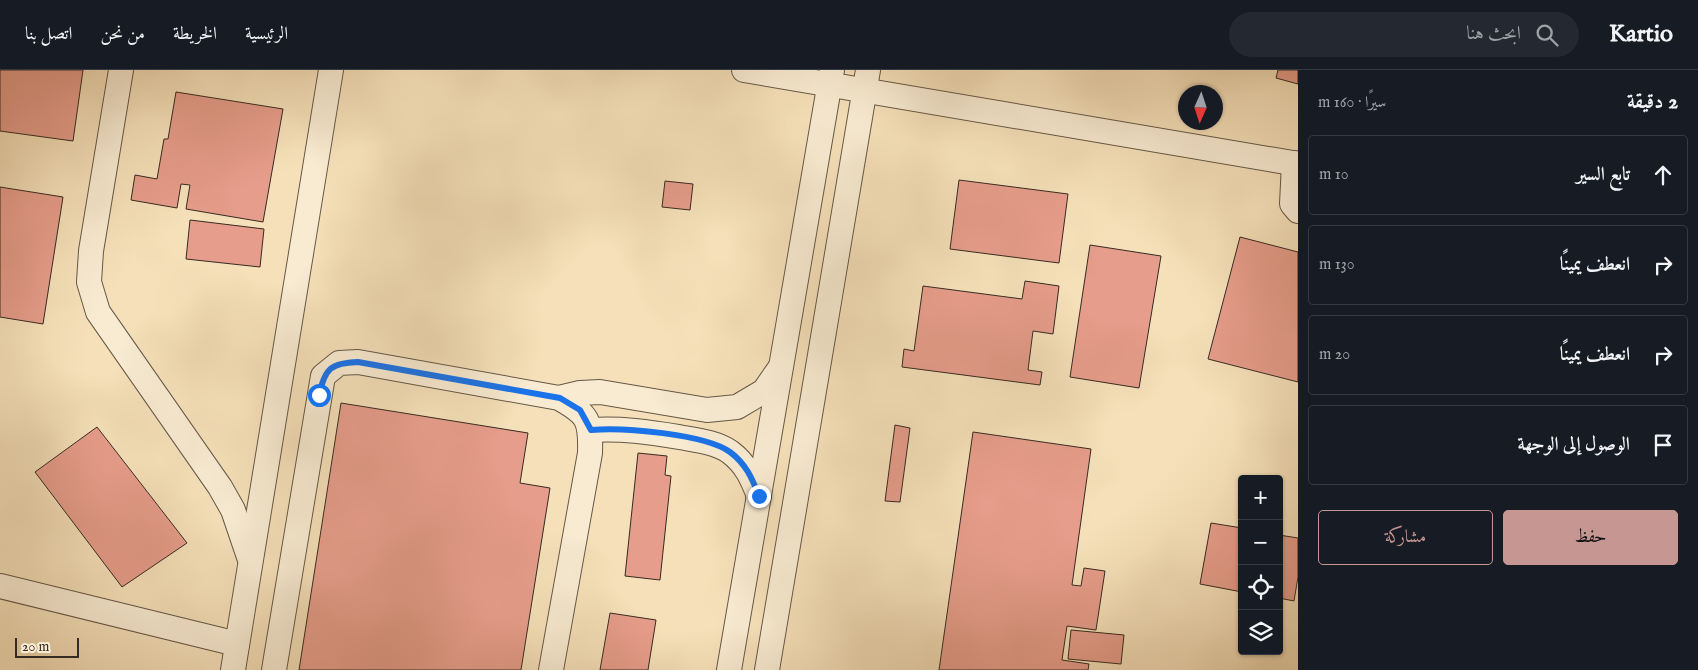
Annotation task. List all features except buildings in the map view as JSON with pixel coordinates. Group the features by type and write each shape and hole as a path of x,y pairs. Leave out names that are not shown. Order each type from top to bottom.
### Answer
{"lane":[{"path":"121,70 91,252 89,282 98,312 220,487 233,510 250,561"},
{"path":"233,670 331,70"},
{"path":"744,70 866,80 1296,164 1292,204 1298,211"},
{"path":"729,670 831,77"},
{"path":"767,670 866,80"},
{"path":"274,670 323,376 338,363 358,362 560,398 580,410 591,430 590,453 551,670"},
{"path":"560,398 580,393 600,392 707,410 738,406 764,391 781,367"},
{"path":"591,430 632,430 704,441 729,452 749,471 759,496"},
{"path":"0,586 237,644"}],"route":[{"path":"319,395 323,376 338,363 358,362 560,398 580,410 591,430 640,430 704,441 729,452 749,471 759,496"}]}
